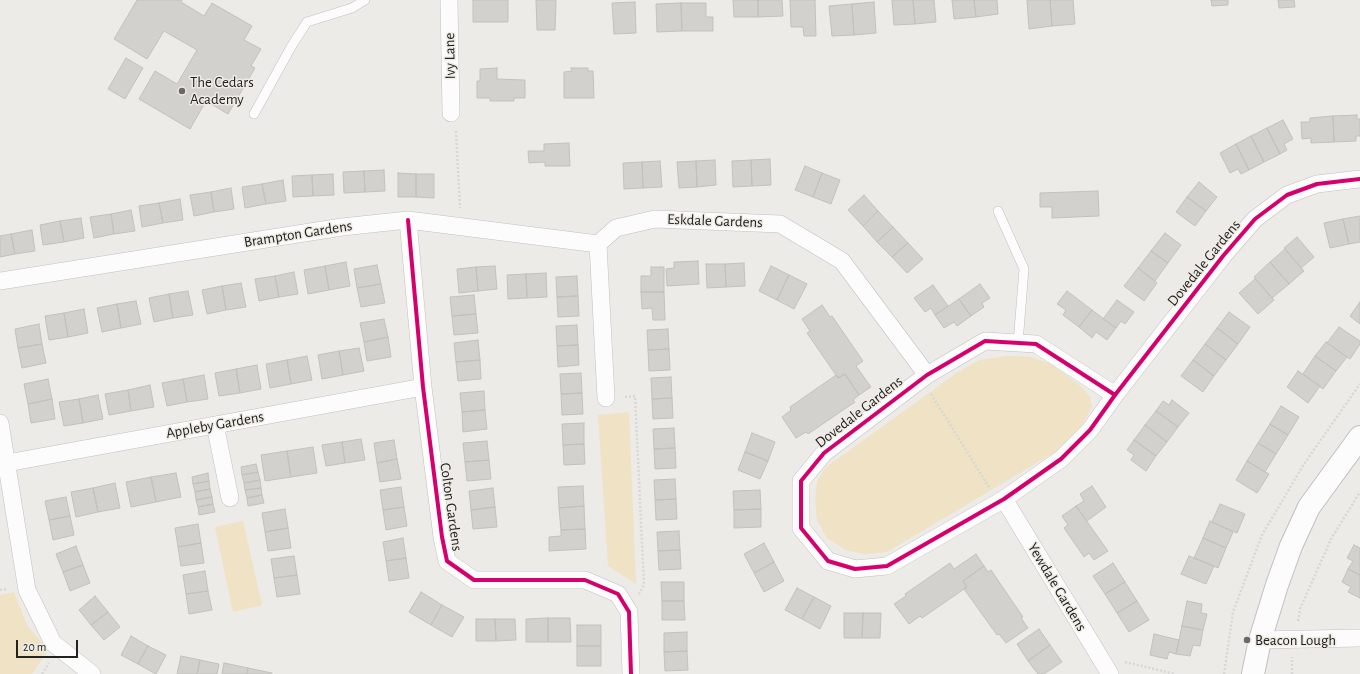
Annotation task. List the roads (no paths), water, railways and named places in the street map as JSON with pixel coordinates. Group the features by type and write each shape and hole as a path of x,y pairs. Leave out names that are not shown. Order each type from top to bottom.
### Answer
{"street":[{"name":"Ivy Lane","path":"449,0 451,113"},
{"name":"Dovedale Gardens","path":"1115,395 1036,344 985,341 925,377 819,458 801,481 801,528 828,561 855,569 887,566 1001,501 1061,459 1090,430 1115,395 1223,256 1255,219 1287,195 1317,184 1360,179"},
{"name":"Eskdale Gardens","path":"598,244 616,228 655,219 780,224 842,261 925,377"},
{"name":"Brampton Gardens","path":"0,281 342,227 408,220 598,244"},
{"name":"Colton Gardens","path":"408,220 424,388 442,537 447,561 474,580 584,580 618,594 629,612 631,674"},
{"path":"598,244 606,398"},
{"name":"Appleby Gardens","path":"7,463 424,388"},
{"path":"0,422 27,590 53,642 92,674"},
{"path":"215,425 230,498"},
{"path":"1253,674 1260,640 1291,546 1309,507 1360,437"},
{"name":"Yewdale Gardens","path":"1001,501 1110,674"},
{"path":"1260,640 1360,638"}],"lane":[{"path":"254,114 291,47 307,22 352,8 366,0"},
{"path":"998,210 1024,269 1018,343"}],"place":[{"name":"The Cedars Academy","path":"182,91"},
{"name":"Beacon Lough","path":"1247,640"}]}
